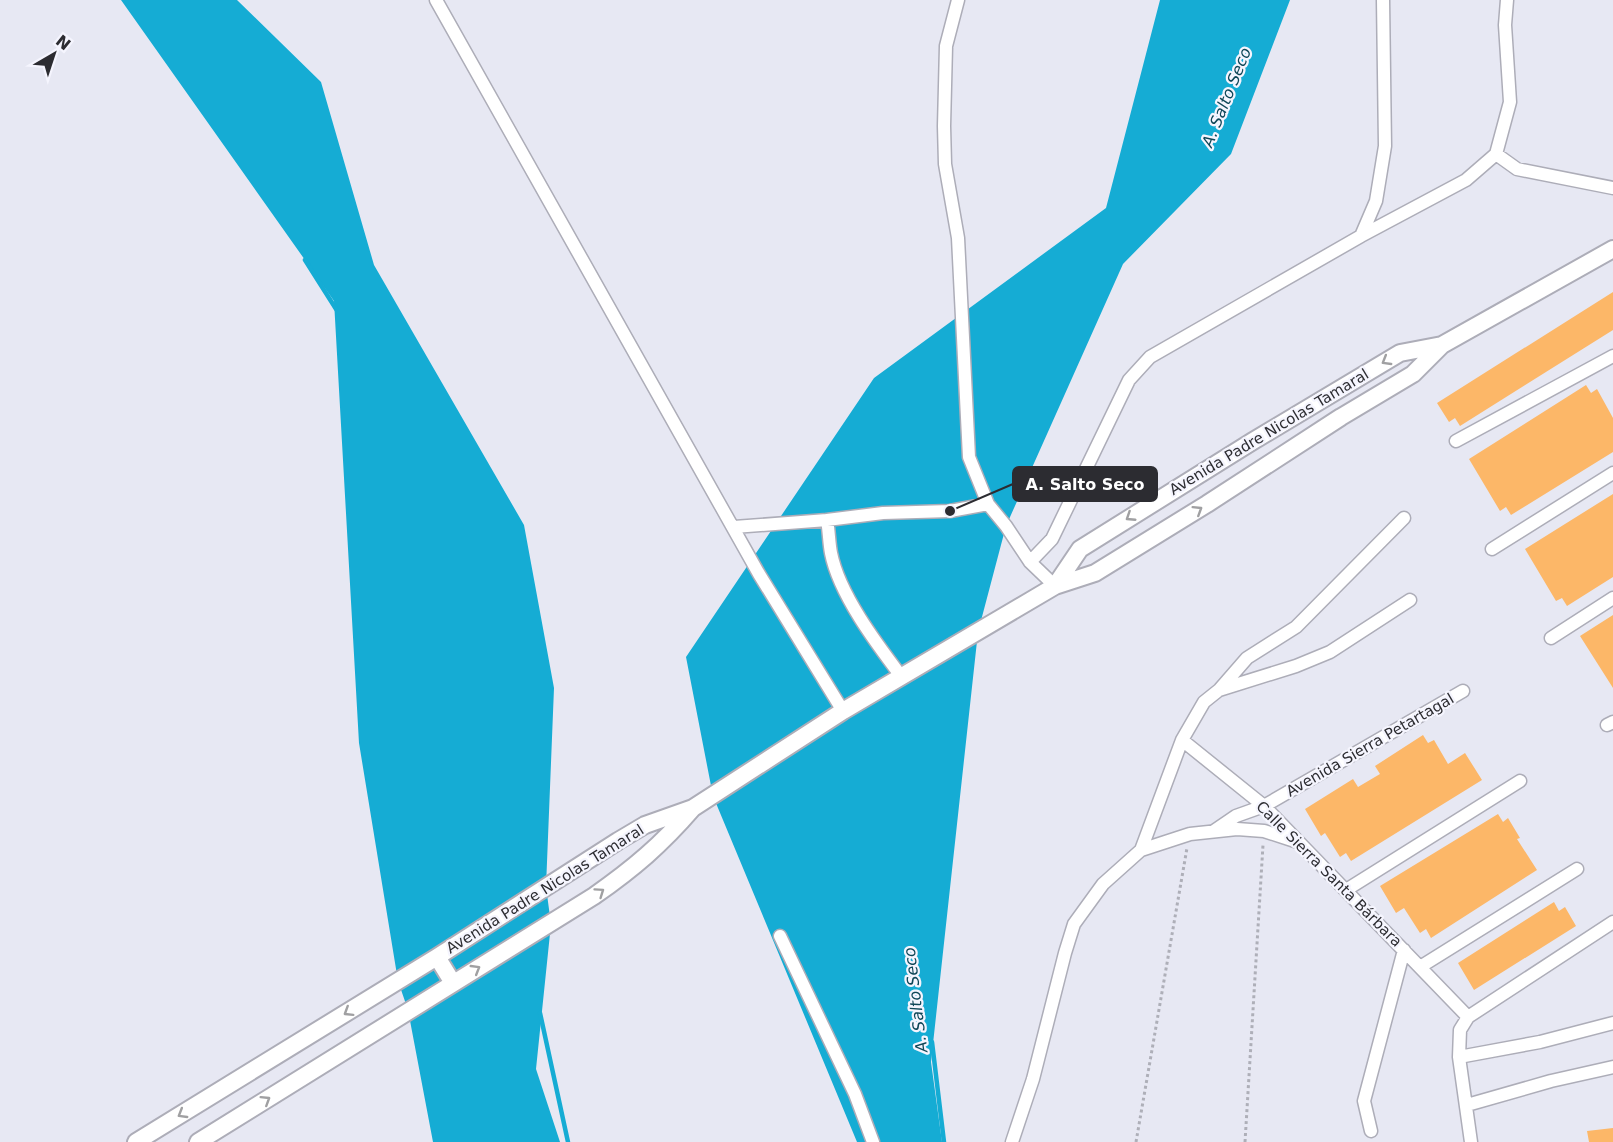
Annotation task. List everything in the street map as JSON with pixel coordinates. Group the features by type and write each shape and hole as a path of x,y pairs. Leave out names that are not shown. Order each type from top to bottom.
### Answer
{"street":[{"path":"436,0 808,657 843,711"},
{"path":"958,0 946,46 944,126 945,164 957,238 969,457 988,504 1030,562 1055,586"},
{"path":"1361,236 1376,201 1385,146 1383,0"},
{"path":"1030,562 1052,539 1129,380 1150,357 1361,236 1466,180 1496,154 1510,102 1505,25 1507,0"},
{"path":"1496,154 1517,169 1613,188"},
{"name":"Avenida Padre Nicolas Tamaral","path":"136,1142 437,957 618,841 645,825 693,808 843,711 1055,586 1095,573 1413,374 1442,345 1613,249"},
{"name":"Avenida Padre Nicolas Tamaral","path":"1055,586 1080,549 1253,441 1400,353 1442,345"},
{"path":"1456,441 1611,363"},
{"path":"1253,441 1267,464"},
{"path":"1492,549 1613,473"},
{"path":"734,527 828,520 883,513 950,511 988,504"},
{"path":"1141,850 1182,740 1204,702 1219,690 1247,658 1296,627 1404,518"},
{"path":"828,520 831,554 839,576 853,605 901,676"},
{"path":"1551,638 1613,598"},
{"path":"1219,690 1296,666 1330,652 1410,600"},
{"name":"Avenida Sierra Petartagal","path":"1213,831 1236,816 1264,806 1463,691"},
{"name":"Calle Sierra Santa Bárbara","path":"1182,740 1264,806 1295,841 1346,890 1468,1017"},
{"path":"1346,890 1521,781"},
{"name":"Avenida Padre Nicolas Tamaral","path":"198,1142 560,918 633,869 664,841 693,808"},
{"path":"1011,1142 1033,1079 1074,924 1103,884 1141,850 1190,834 1237,829 1264,831 1295,841"},
{"path":"1420,968 1577,868"},
{"path":"1471,1142 1459,1057 1460,1030 1468,1017 1613,922"},
{"path":"780,936 855,1094 873,1142"},
{"path":"1371,1131 1364,1101 1404,950"},
{"path":"437,957 453,983"},
{"path":"1459,1057 1540,1042 1613,1023"},
{"path":"1467,1106 1551,1081 1613,1067"}],"path":[{"path":"1245,1142 1264,831"},
{"path":"1136,1142 1190,834"}],"water":[{"path":"121,0 237,0 321,82 374,265 524,525 554,688 546,887 551,924 536,1069 560,1142 433,1142 408,1010 398,981 359,743 334,301"},
{"path":"1160,0 1290,0 1231,154 1123,264 1006,526 978,632 931,1062 942,1142 857,1142 713,796 686,657 874,378 1106,208"}],"building":[{"path":"1613,292 1613,330 1460,426 1455,418 1449,422 1437,403"},
{"path":"1586,385 1591,393 1597,389 1613,418 1613,452 1511,515 1506,507 1500,511 1469,459"},
{"path":"1613,494 1613,577 1567,606 1562,598 1556,601 1525,549"},
{"path":"1613,615 1613,688 1580,636"},
{"path":"1423,735 1428,743 1434,740 1448,764 1465,753 1482,780 1351,861 1346,853 1340,857 1325,833 1321,836 1305,809 1353,779 1358,787 1380,774 1375,766"},
{"path":"1498,814 1503,822 1508,818 1520,838 1517,839 1537,870 1431,938 1426,929 1420,933 1404,908 1396,913 1380,886"},
{"path":"1554,902 1559,911 1565,907 1576,926 1474,990 1458,963"},
{"path":"1613,1128 1613,1142 1589,1142 1587,1131"}],"waterway":[{"path":"305,260 336,309"},
{"path":"540,1013 568,1142"},
{"name":"A. Salto Seco","path":"932,1042 944,1142"}],"place":[{"name":"A. Salto Seco","path":"950,511"}]}
